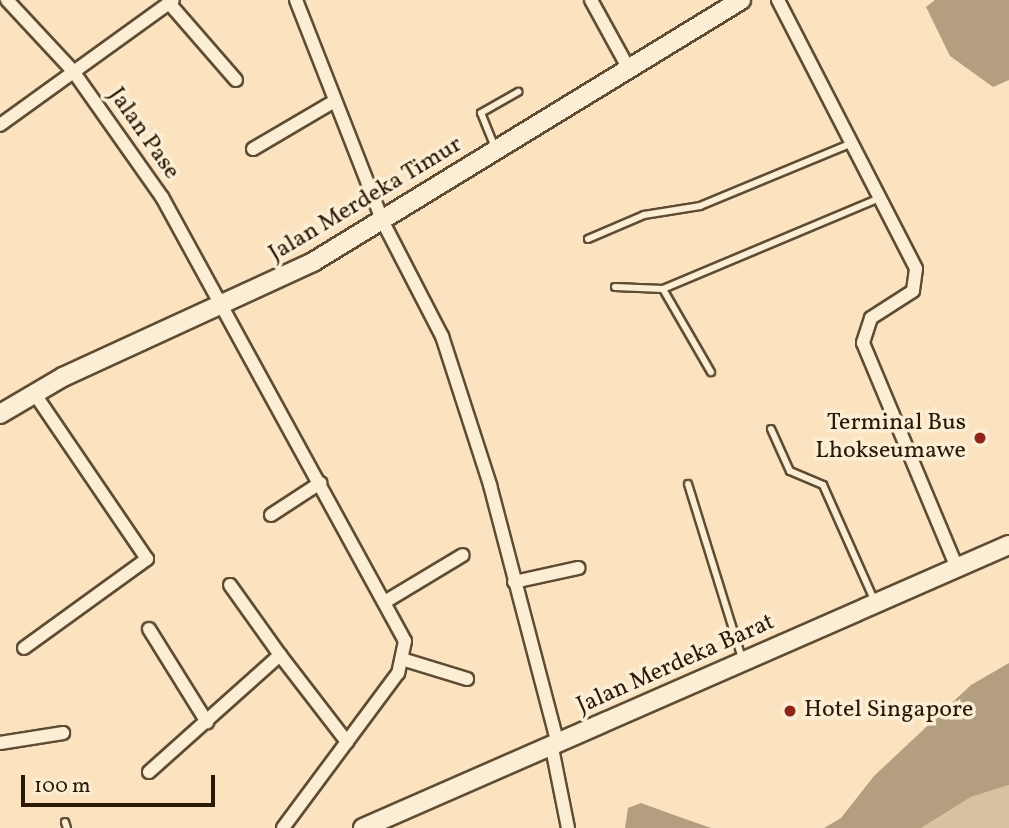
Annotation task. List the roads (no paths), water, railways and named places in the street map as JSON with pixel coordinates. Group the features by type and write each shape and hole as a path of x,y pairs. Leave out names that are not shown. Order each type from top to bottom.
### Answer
{"main road":[{"name":"Jalan Merdeka Timur","path":"0,414 34,393 226,305 382,220 741,0"},
{"name":"Jalan Merdeka Barat","path":"363,828 555,746 742,658 877,607 1009,545"}],"street":[{"name":"Jalan Pase","path":"7,0 73,71 162,197 226,305 320,483 388,600 405,641 405,660"},
{"path":"296,0 333,102 382,220 442,336 514,582 555,746 568,828"},
{"path":"591,0 629,69"},
{"path":"778,0 854,142 917,277 908,296 866,323 863,343 957,568"},
{"path":"0,125 171,1 236,80"},
{"path":"253,149 333,102"},
{"path":"24,648 147,559 34,393"},
{"path":"271,515 320,483"},
{"path":"388,600 463,555"},
{"path":"514,582 578,568"},
{"path":"230,585 347,742"},
{"path":"149,629 206,722"},
{"path":"149,772 280,655"},
{"path":"284,828 405,660 467,679"},
{"path":"0,743 63,733"}],"lane":[{"path":"496,151 481,113 518,92"},
{"path":"588,239 644,215 700,206 854,142"},
{"path":"615,287 663,289 880,198"},
{"path":"663,289 711,372"},
{"path":"771,429 790,471 823,485 877,607"},
{"path":"688,484 742,658"}],"place":[{"name":"Terminal Bus Lhokseumawe","path":"980,438"},
{"name":"Hotel Singapore","path":"790,711"}]}
